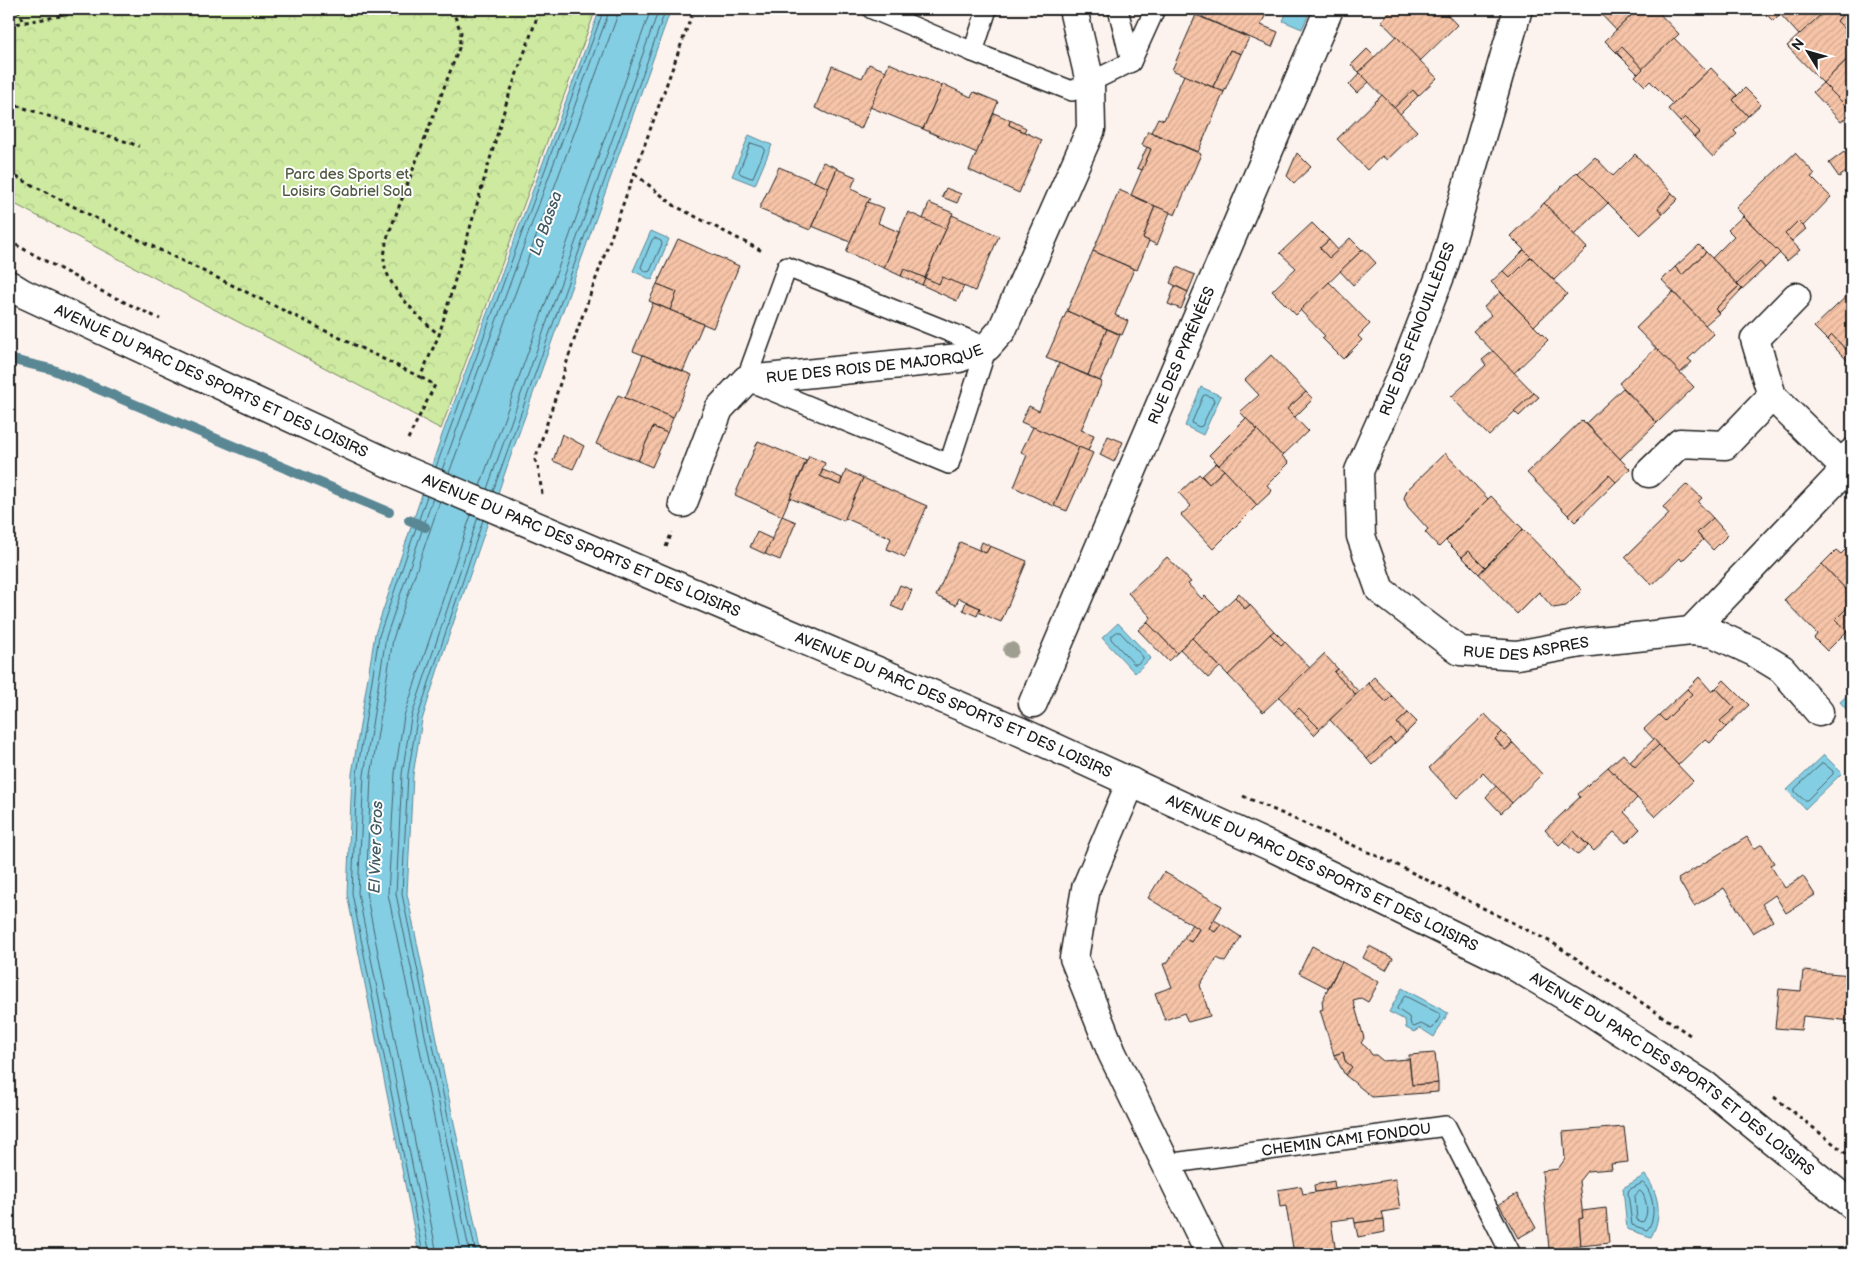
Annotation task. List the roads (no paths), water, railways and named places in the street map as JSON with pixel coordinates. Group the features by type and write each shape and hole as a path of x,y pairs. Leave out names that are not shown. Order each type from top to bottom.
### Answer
{"street":[{"name":"RUE DES ROIS DE MAJORQUE","path":"683,503 719,409 746,380 959,358 987,347 1002,330 1091,129 1090,82 1073,9"},
{"name":"RUE DES PYRÉNÉES","path":"1033,703 1329,9"},
{"name":"RUE DES FENOUILLÈDES","path":"1380,590 1361,536 1359,471 1404,370 1444,266 1518,9"},
{"name":"AVENUE DU PARC DES SPORTS ET DES LOISIRS","path":"9,285 22,293 397,467 1012,728 1272,847 1514,966 1582,1006 1706,1086 1852,1205"},
{"path":"1691,631 1849,461 1772,396 1756,339 1796,298"},
{"path":"1649,473 1680,443 1725,445 1772,396"},
{"name":"RUE DES ASPRES","path":"1380,590 1460,651 1517,655 1581,643 1691,631 1714,633 1754,652 1782,669 1819,712"},
{"path":"1131,782 1086,888 1074,958 1112,1053 1210,1254"}],"lane":[{"path":"872,9 1072,91 1131,62 1155,9"},
{"path":"973,52 987,9"},
{"path":"1118,9 1131,62"},
{"path":"787,267 987,347 949,464 746,380 787,267"},
{"name":"CHEMIN CAMI FONDOU","path":"1166,1164 1446,1126 1511,1254"}],"water":[{"path":"600,9 671,9 510,458 443,653 422,720 413,775 407,894 481,1254 419,1254 347,894 352,774 375,634 442,435"},
{"path":"1288,9 1311,9 1302,29 1283,21"},
{"path":"749,135 772,145 755,185 732,176"},
{"path":"651,231 669,239 652,280 633,271"},
{"path":"1201,387 1221,396 1203,435 1185,426"},
{"path":"1118,623 1151,658 1135,673 1102,638"},
{"path":"1852,691 1852,716 1840,702"},
{"path":"1824,755 1842,773 1805,809 1787,790"},
{"path":"1402,988 1448,1013 1434,1037 1420,1028 1414,1032 1406,1028 1405,1020 1389,1012"},
{"path":"1645,1175 1654,1189 1658,1205 1657,1221 1651,1237 1627,1229 1623,1188"}],"waterway":[{"path":"9,359 51,369 389,512"},
{"path":"409,520 425,527"}],"park label":[{"name":"Parc des Sports et Loisirs Gabriel Sola","path":"347,182"}],"water label":[{"name":"La Bassa","path":"545,223"},
{"name":"El Viver Gros","path":"375,847"}]}
